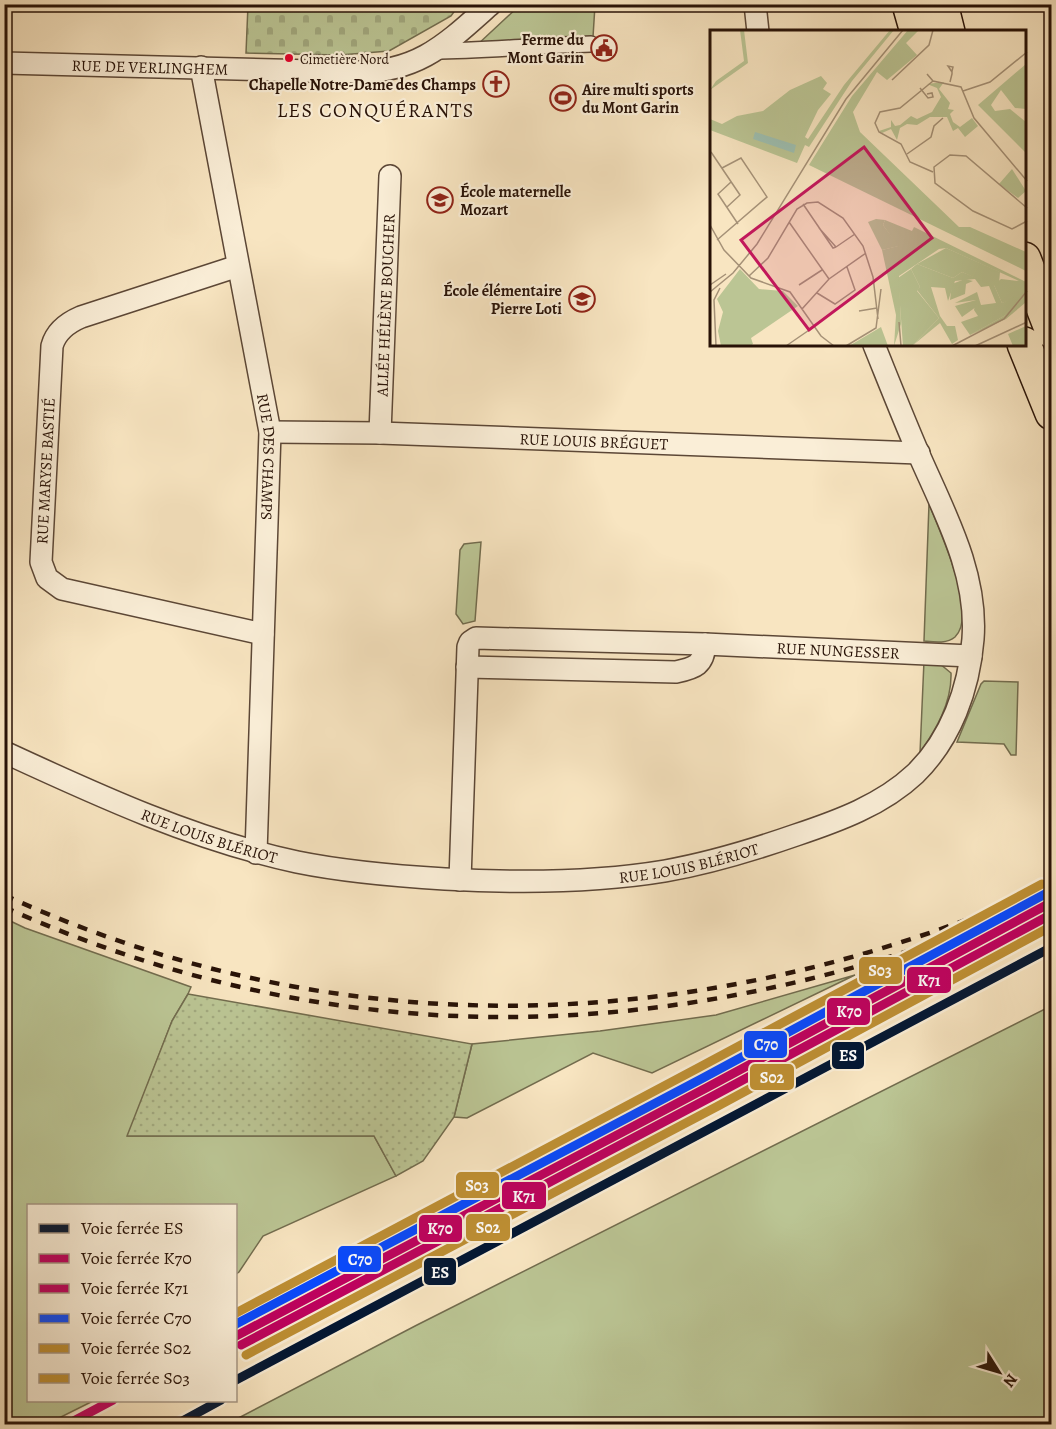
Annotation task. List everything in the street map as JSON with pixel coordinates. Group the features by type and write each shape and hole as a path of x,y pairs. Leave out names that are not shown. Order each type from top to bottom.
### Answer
{"highway":[{"path":"909,4 916,30"},
{"path":"940,4 947,30"},
{"path":"1026,264 1052,331"},
{"path":"1025,346 1052,413"}],"street":[{"name":"RUE DE VERLINGHEM","path":"4,63 376,72 404,66 434,51 491,4"},
{"path":"755,4 758,30"},
{"path":"434,51 487,51 540,45 591,44"},
{"name":"RUE DES CHAMPS","path":"201,67 270,432 256,853"},
{"name":"ALLÉE HÉLÈNE BOUCHER","path":"380,433 390,176"},
{"name":"RUE MARYSE BASTIÉ","path":"238,266 81,317 66,325 54,338 41,562 42,570 47,578 62,589 263,634"},
{"name":"RUE LOUIS BLÉRIOT","path":"4,752 138,811 232,846 348,871 400,876 572,880 669,870 750,851 852,814 902,785 927,761 947,732 964,687 971,656 973,621 965,567 950,524 874,346"},
{"name":"RUE LOUIS BRÉGUET","path":"270,432 380,433 919,453"},
{"name":"RUE NUNGESSER","path":"460,879 467,667 470,642 482,637 971,656"},
{"path":"467,667 676,672 695,667 701,661 705,644"}],"green space":[{"path":"248,4 459,5 451,16 389,51 340,55 246,53"},
{"path":"520,5 595,5 593,37 477,45"},
{"path":"768,5 849,6 768,6"},
{"path":"929,504 955,572 962,610 961,626 955,637 940,642 924,641"},
{"path":"481,542 475,621 463,624 456,614 460,550 464,544"},
{"path":"924,661 940,664 951,673 951,684 942,715 920,753"},
{"path":"984,681 1018,682 1016,755 1011,755 1004,744 957,742"},
{"path":"4,918 25,928 191,987 172,1021 128,1136 374,1136 396,1176 263,1236 237,1273 237,1204 27,1204 27,1402 91,1402 47,1424 5,1424"},
{"path":"855,975 652,1073 593,1053 467,1118 454,1117 472,1044 600,1031 716,1015"},
{"path":"188,994 472,1044 454,1117 423,1161 396,1176 374,1136 127,1136 172,1021"},
{"path":"1051,1006 1051,1424 227,1424 417,1325"}],"railway":[{"path":"4,895 134,946 265,981 396,1001 528,1005 660,996 792,972 923,935 1052,885"},
{"path":"4,907 135,958 266,993 397,1012 528,1017 659,1007 791,984 921,947 1052,897"}],"rail line":[{"name":"S03","path":"237,1312 1042,884"},
{"name":"C70","path":"237,1323 703,1078 1047,893"},
{"name":"K70","path":"237,1335 1052,902"},
{"name":"K71","path":"241,1345 1052,914"},
{"name":"S02","path":"246,1355 718,1106 1052,926"},
{"name":"ES","path":"237,1379 1052,947"},
{"name":"K70","path":"68,1424 109,1402"},
{"name":"ES","path":"177,1424 217,1402"}],"place":[{"name":"Ferme du Mont Garin","path":"604,48"},
{"name":"Cimetière Nord","path":"289,58"},
{"name":"Chapelle Notre-Dame des Champs","path":"496,84"},
{"name":"Aire multi sports du Mont Garin","path":"563,98"},
{"name":"École maternelle Mozart","path":"440,200"},
{"name":"École élémentaire Pierre Loti","path":"582,299"}],"district":[{"name":"LES CONQUÉRANTS","path":"376,110"}]}
